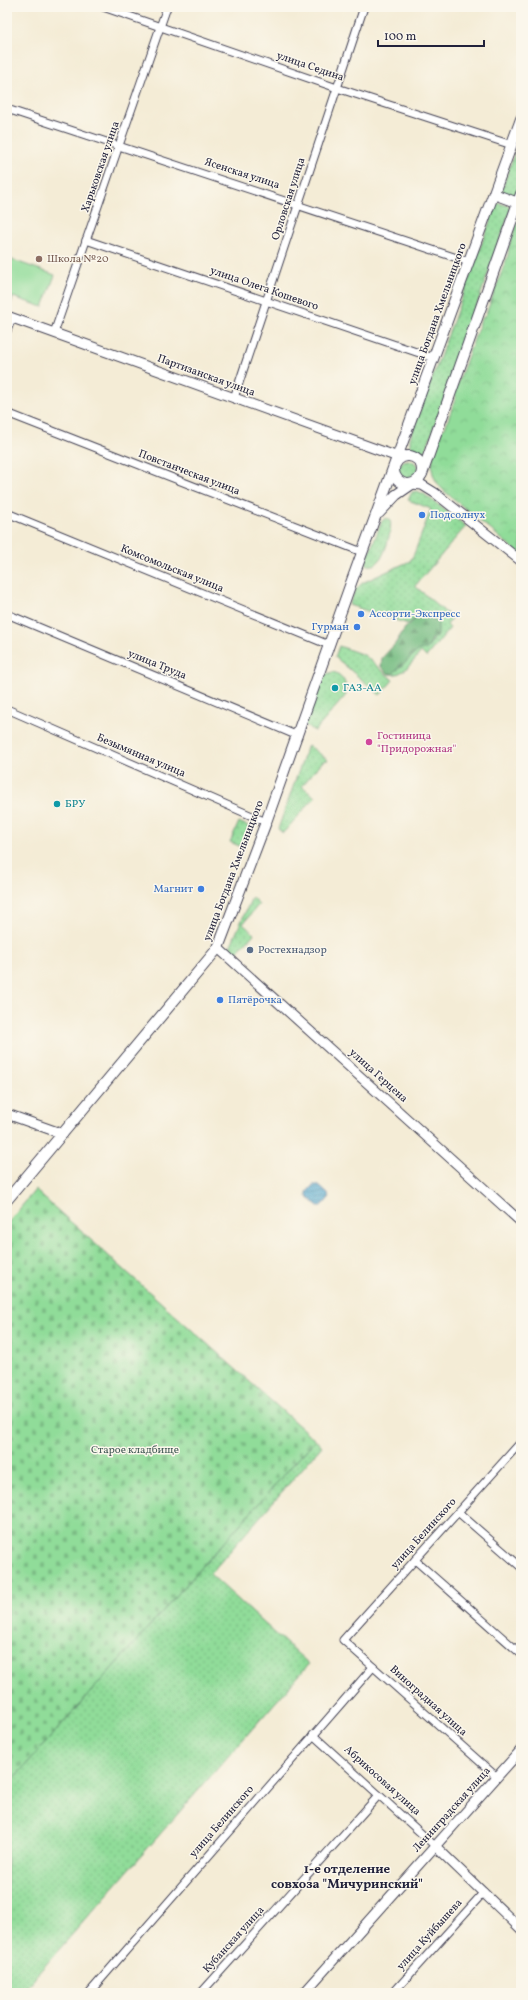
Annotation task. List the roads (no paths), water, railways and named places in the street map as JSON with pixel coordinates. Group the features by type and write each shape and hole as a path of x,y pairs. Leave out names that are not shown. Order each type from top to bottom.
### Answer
{"main road":[{"name":"улица Богдана Хмельницкого","path":"7,1200 218,948 298,736 362,552 521,119"},
{"path":"422,474 421,464 412,457 403,457 396,461 394,473 399,481 405,484 412,484 418,480 422,474 520,198 494,194"},
{"name":"улица Богдана Хмельницкого","path":"376,516 396,495 412,484"}],"street":[{"name":"улица Седина","path":"103,7 337,88 512,145"},
{"name":"Харьковская улица","path":"54,334 167,7"},
{"name":"Орловская улица","path":"234,398 364,7"},
{"name":"Ясенская улица","path":"7,109 299,204 469,262"},
{"name":"улица Олега Кошевого","path":"86,240 434,358"},
{"path":"7,331 10,317"},
{"name":"Партизанская улица","path":"10,317 234,398 396,461"},
{"name":"Повстанческая улица","path":"7,413 362,552"},
{"path":"422,474 458,510"},
{"path":"412,484 427,487 521,561"},
{"name":"Комсомольская улица","path":"7,513 329,645"},
{"name":"улица Труда","path":"7,614 298,736"},
{"name":"Безымянная улица","path":"7,709 266,822"},
{"name":"улица Герцена","path":"218,948 521,1222"},
{"path":"7,1114 62,1134"},
{"name":"улица Белинского","path":"343,1640 520,1445"},
{"path":"458,1512 521,1568"},
{"path":"415,1560 521,1654"},
{"name":"Виноградная улица","path":"343,1640 497,1777"},
{"name":"улица Белинского","path":"89,1993 373,1667"},
{"name":"Абрикосовая улица","path":"313,1735 435,1846 521,1929"},
{"name":"Ленинградская улица","path":"304,1993 521,1750"},
{"name":"Кубанская улица","path":"201,1993 379,1795"},
{"name":"улица Куйбышева","path":"393,1993 484,1892"}],"water":[{"path":"313,1185 318,1185 328,1194 329,1198 322,1206 318,1206 307,1197 307,1192"}],"place":[{"name":"Школа №20","path":"39,259"},
{"name":"Подсолнух","path":"422,515"},
{"name":"Ассорти-Экспресс","path":"361,614"},
{"name":"Гурман","path":"357,627"},
{"name":"ГАЗ-АА","path":"335,688"},
{"name":"Гостиница \"Придорожная\"","path":"369,742"},
{"name":"БРУ","path":"57,804"},
{"name":"Магнит","path":"201,889"},
{"name":"Ростехнадзор","path":"250,950"},
{"name":"Пятёрочка","path":"220,1000"}],"district":[{"name":"1-е отделение совхоза \"Мичуринский\"","path":"347,1878"}],"park label":[{"name":"Старое кладбище","path":"135,1450"}]}
